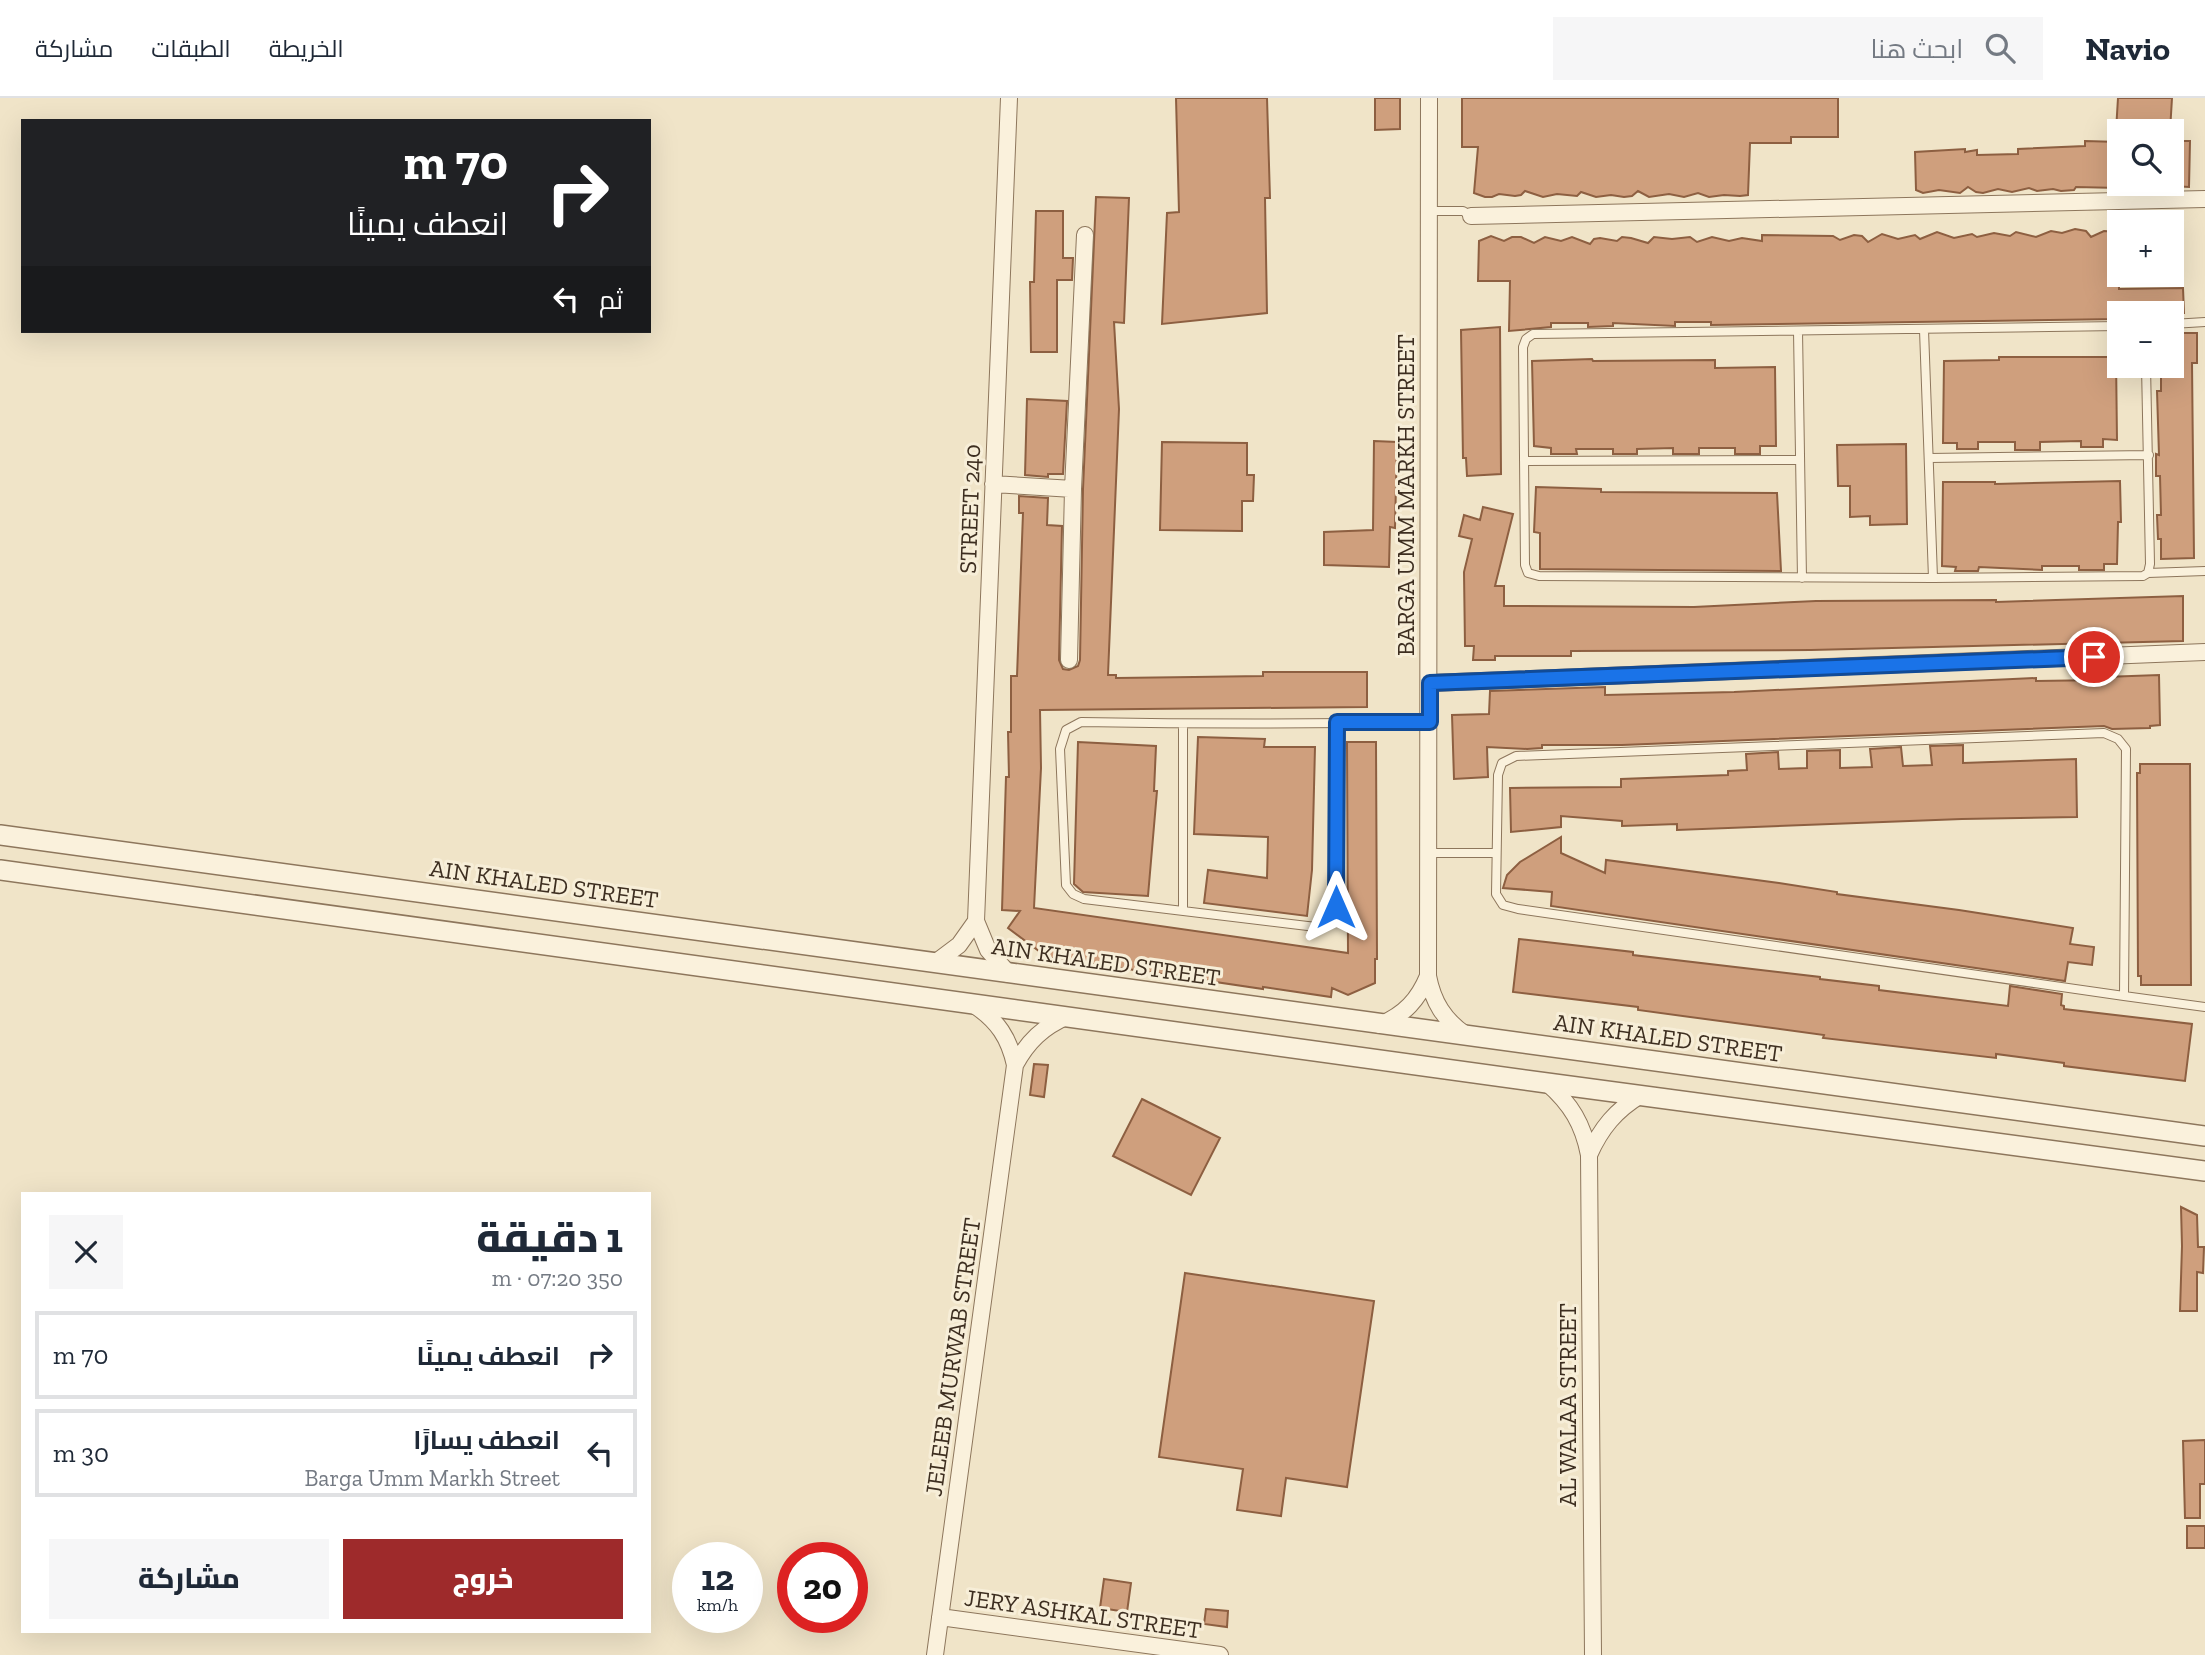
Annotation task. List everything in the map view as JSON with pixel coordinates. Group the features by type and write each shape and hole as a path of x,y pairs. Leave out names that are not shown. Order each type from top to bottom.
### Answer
{"street":[{"name":"STREET 240","path":"1009,98 976,921 988,950 1009,974"},
{"name":"BARGA UMM MARKH STREET","path":"1429,98 1428,976 1432,994 1441,1011 1453,1026 1468,1036"},
{"path":"1471,216 2205,199"},
{"path":"1069,660 1073,489 1085,235"},
{"path":"993,484 1073,489"},
{"path":"1430,683 2205,652"},
{"name":"AIN KHALED STREET","path":"0,835 1380,1025 2203,1133"},
{"path":"0,870 2201,1174"},
{"path":"936,963 959,945 976,921"},
{"path":"1380,1025 1410,1006 1421,992 1428,976"},
{"name":"JELEEB MURWAB STREET","path":"935,1655 1015,1065 1011,1046 1002,1029 989,1014 972,1003"},
{"name":"JELEEB MURWAB STREET","path":"1015,1065 1037,1034 1052,1023 1069,1016"},
{"name":"AL WALAA STREET","path":"1547,1083 1563,1097 1576,1114 1590,1155 1593,1655"},
{"name":"AL WALAA STREET","path":"1590,1155 1597,1136 1609,1119 1624,1105 1641,1095"},
{"name":"JERY ASHKAL STREET","path":"940,1617 1220,1655"}],"lane":[{"path":"1429,211 1465,211 1471,216"},
{"path":"2184,323 2205,322"},
{"path":"2107,326 1533,334 1526,339 1523,347 1525,565 1528,573 1532,576 1933,578 2131,577 2148,573 2205,571"},
{"path":"1924,330 1933,578"},
{"path":"1798,331 1802,578"},
{"path":"2146,378 2148,573"},
{"path":"1930,458 2149,455"},
{"path":"1524,461 1800,460"},
{"path":"1337,722 1336,907 1330,920 1316,927 1084,899 1068,890 1060,749 1066,730 1081,722 1183,724 1337,722 1430,722"},
{"path":"1183,724 1183,911"},
{"path":"2124,996 2126,749 2118,739 2104,733 1516,756 1502,764 1498,775 1496,894 1503,905 1518,909 2124,996 2205,1007"},
{"path":"1427,853 1496,853"}],"building":[{"path":"1176,98 1267,98 1270,198 1265,198 1267,313 1162,324 1167,213 1179,212"},
{"path":"1375,98 1400,98 1400,129 1375,130"},
{"path":"1462,98 1838,98 1838,137 1791,137 1791,143 1750,143 1748,195 1709,197 1698,193 1684,197 1669,194 1649,197 1638,191 1632,196 1624,197 1596,197 1581,192 1577,196 1557,194 1543,197 1525,191 1515,196 1499,194 1485,197 1474,193 1478,147 1462,147"},
{"path":"2118,98 2172,98 2171,119 2117,119"},
{"path":"2085,141 2107,142 2107,188 2076,187 2074,190 2061,191 2037,191 2029,188 2012,192 1998,189 1983,193 1968,187 1960,193 1939,190 1923,193 1916,190 1915,152 1965,149 1965,152 1977,150 1977,155 2018,154 2018,149 2085,146"},
{"path":"2184,141 2190,141 2189,187 2184,187"},
{"path":"1096,197 1129,198 1124,323 1114,322 1119,409 1108,675 1116,675 1116,678 1263,676 1263,672 1367,672 1367,707 1040,710 1041,768 1034,908 1348,953 1347,742 1376,742 1375,983 1348,995 1332,988 1331,997 1047,957 1008,928 1020,911 1002,910 1006,777 1009,777 1008,732 1011,732 1011,676 1017,676 1023,513 1019,513 1019,496 1048,498 1047,525 1062,526 1059,660 1063,669 1069,670 1078,666 1080,660 1083,489"},
{"path":"1036,211 1063,211 1063,258 1073,258 1072,280 1057,280 1057,352 1031,352 1030,282 1034,282"},
{"path":"2075,229 2086,231 2091,237 2107,231 2107,287 2183,288 2184,301 2107,301 2107,319 1711,325 1711,322 1675,322 1675,326 1613,323 1613,326 1588,327 1588,323 1551,323 1551,327 1509,331 1510,281 1478,281 1479,241 1491,236 1504,241 1521,237 1534,243 1545,237 1561,241 1572,237 1590,244 1594,239 1617,241 1622,237 1648,243 1654,237 1690,237 1697,242 1712,237 1729,241 1742,238 1762,241 1762,235 1833,236 1840,240 1854,235 1862,236 1868,242 1882,234 1898,239 1915,235 1920,239 1937,232 1954,238 1972,234 1977,237 1994,233 2010,236 2016,232 2036,237 2051,231 2062,233"},
{"path":"1500,327 1501,474 1467,476 1466,458 1463,458 1461,330"},
{"path":"2184,333 2197,333 2197,363 2192,363 2194,558 2161,559 2157,515 2161,515 2160,476 2156,476 2156,454 2159,455 2157,391 2161,391 2161,378 2184,378"},
{"path":"1999,357 2107,357 2107,378 2116,378 2117,440 2103,439 2103,447 2081,447 2081,441 2040,442 2040,450 2015,450 2015,442 1978,442 1978,449 1957,449 1957,443 1943,443 1944,361 1999,360"},
{"path":"1715,360 1715,368 1775,367 1776,446 1760,446 1760,454 1735,454 1735,448 1699,448 1699,454 1673,454 1673,448 1637,449 1637,454 1613,454 1613,449 1576,449 1577,454 1551,454 1551,448 1534,446 1532,361"},
{"path":"1027,399 1067,401 1063,474 1048,474 1048,477 1025,475"},
{"path":"1374,441 1397,442 1395,528 1390,527 1389,567 1324,565 1324,532 1373,530"},
{"path":"1162,442 1247,443 1247,475 1254,475 1253,501 1242,501 1242,531 1160,530"},
{"path":"1906,444 1907,524 1870,525 1870,516 1850,517 1850,486 1838,486 1837,445"},
{"path":"2120,481 2121,522 2118,522 2117,564 2104,564 2104,570 2079,570 2079,566 2042,566 2042,570 1979,567 1978,571 1955,571 1956,567 1942,566 1943,482 1995,484"},
{"path":"1536,487 1601,489 1601,492 1777,493 1781,571 1540,569 1540,533 1534,532"},
{"path":"1483,507 1513,514 1495,586 1504,586 1504,606 1694,607 1816,601 1996,602 2183,596 2183,641 1811,650 1571,651 1571,656 1495,656 1495,660 1473,660 1474,646 1465,646 1464,572 1472,539 1459,536 1464,515 1480,520"},
{"path":"2159,675 2160,725 2150,728 2112,729 2104,726 1622,745 1542,745 1542,748 1527,749 1487,747 1488,777 1454,779 1452,715 1489,714 1490,691 1605,687 1605,695 1734,692 2036,678 2036,681 2104,680 2104,677"},
{"path":"1198,737 1265,739 1264,747 1315,747 1312,870 1307,916 1204,903 1208,870 1267,878 1268,837 1194,834"},
{"path":"1078,742 1156,746 1154,791 1157,791 1148,896 1083,892 1074,884"},
{"path":"1963,745 1963,763 2076,759 2077,817 1677,830 1677,824 1622,826 1622,821 1561,816 1561,827 1511,832 1510,788 1621,787 1621,779 1728,775 1728,771 1747,770 1746,754 1778,752 1779,769 1807,768 1807,751 1840,750 1840,768 1872,767 1870,749 1901,747 1903,766 1932,765 1930,746"},
{"path":"2140,764 2190,764 2191,985 2141,985 2141,976 2138,976 2137,773 2140,773"},
{"path":"1561,837 1561,853 1605,873 1606,860 1779,883 2073,928 2070,944 2094,947 2092,965 2068,962 2065,981 1551,906 1552,892 1503,888 1507,875 1520,862"},
{"path":"1519,939 1820,977 1879,986 1879,990 2008,1006 2010,986 2062,994 2061,1005 2064,1009 2192,1024 2185,1081 2064,1066 2064,1063 1996,1054 1996,1058 1823,1038 1824,1035 1638,1010 1638,1007 1513,992"},
{"path":"1034,1064 1048,1065 1044,1097 1030,1095"},
{"path":"1142,1099 1220,1138 1191,1195 1113,1156"},
{"path":"2181,1207 2197,1215 2198,1247 2204,1247 2203,1273 2197,1272 2197,1311 2180,1311"},
{"path":"1185,1273 1374,1301 1347,1487 1286,1478 1281,1516 1237,1510 1243,1469 1159,1457"},
{"path":"2205,1440 2205,1484 2200,1484 2200,1518 2185,1518 2183,1441"},
{"path":"2187,1526 2205,1526 2205,1548 2187,1548"},
{"path":"1104,1579 1131,1583 1127,1612 1100,1608"},
{"path":"1206,1609 1228,1611 1227,1627 1204,1624"}],"route":[{"path":"1336,907 1337,722 1430,722 1430,683 2094,657"}]}
